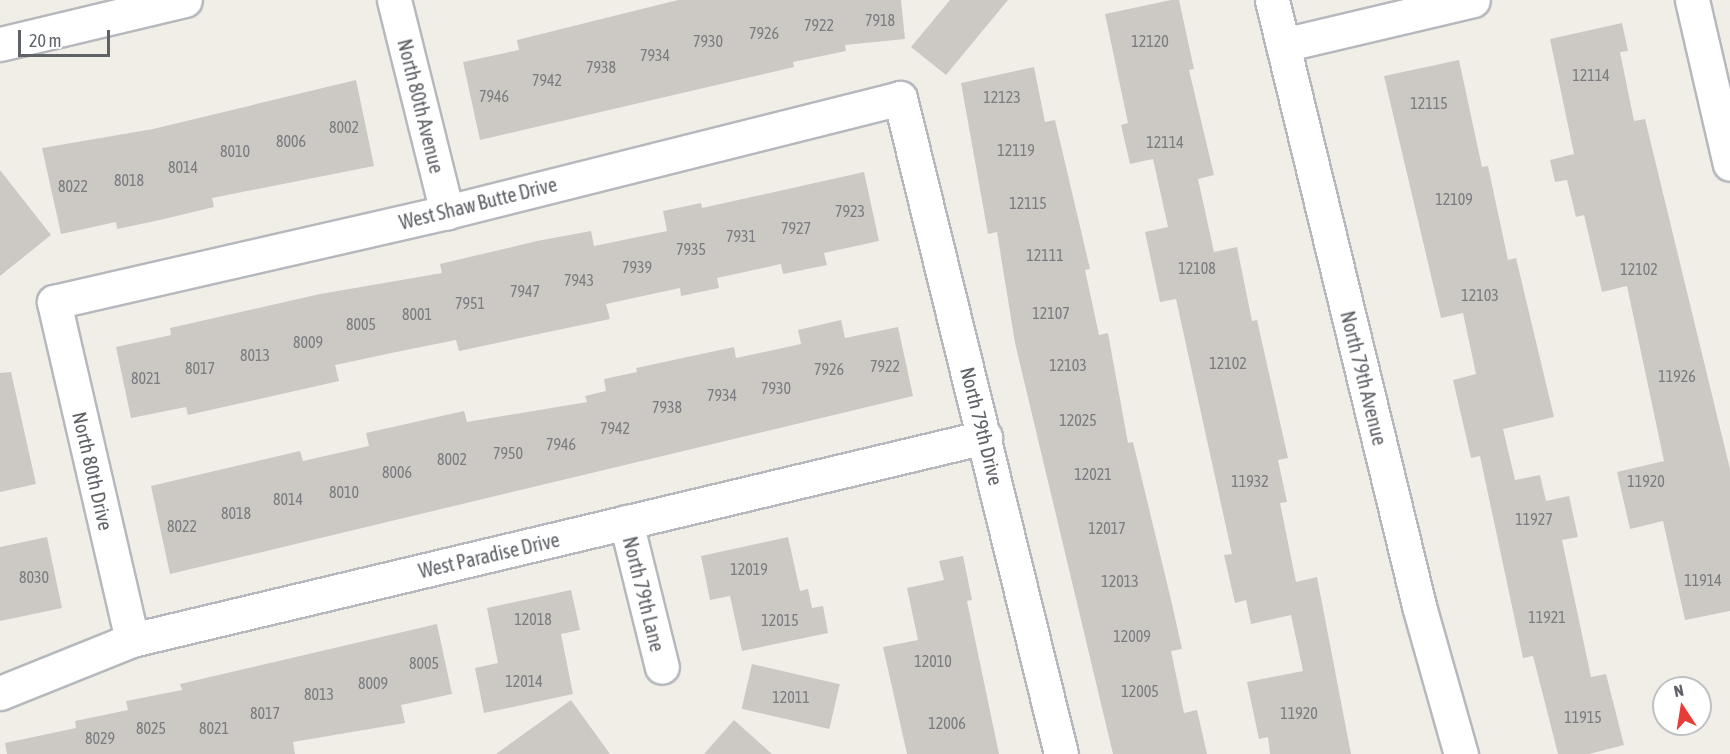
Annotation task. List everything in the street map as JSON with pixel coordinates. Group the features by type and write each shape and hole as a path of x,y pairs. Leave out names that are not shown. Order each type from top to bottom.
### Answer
{"street":[{"path":"0,44 185,0"},
{"name":"North 80th Avenue","path":"394,0 447,212"},
{"name":"North 79th Avenue","path":"1272,0 1419,606 1461,754"},
{"path":"1283,45 1473,0"},
{"path":"1692,0 1730,164"},
{"name":"West Shaw Butte Drive","path":"54,302 447,212 900,99"},
{"name":"North 79th Drive","path":"900,99 985,437 1061,754"},
{"name":"North 80th Drive","path":"54,302 132,640"},
{"name":"West Paradise Drive","path":"0,693 132,640 985,437"},
{"name":"North 79th Lane","path":"626,522 662,667"}],"building":[{"path":"678,0 901,0 905,39 845,45 846,51 793,62 794,67 480,140 463,62 519,50 517,40"},
{"path":"950,0 1008,0 946,75 911,47"},
{"path":"1179,0 1194,69 1189,70 1214,175 1198,179 1214,252 1237,247 1252,321 1257,320 1288,458 1278,460 1287,502 1280,503 1296,582 1317,577 1351,754 1270,754 1268,737 1259,739 1247,682 1303,671 1291,615 1251,624 1246,600 1235,603 1224,555 1232,554 1176,299 1160,302 1145,232 1168,227 1153,159 1130,164 1121,125 1128,123 1105,14"},
{"path":"1622,23 1628,51 1620,52 1634,121 1645,119 1730,469 1730,611 1685,620 1663,521 1630,529 1617,472 1664,461 1627,286 1602,292 1584,215 1576,217 1567,180 1555,182 1550,160 1574,154 1550,39"},
{"path":"1459,60 1482,167 1488,166 1508,260 1516,258 1554,417 1503,429 1515,480 1540,475 1546,501 1569,496 1578,537 1562,540 1591,677 1606,674 1624,745 1589,754 1558,754 1533,656 1523,658 1480,456 1471,458 1453,380 1476,374 1463,313 1441,318 1384,76"},
{"path":"1034,67 1045,122 1055,120 1090,269 1085,270 1099,335 1108,333 1128,443 1133,442 1172,604 1182,649 1171,651 1184,713 1197,710 1207,754 1113,754 1015,343 997,232 988,234 961,83"},
{"path":"356,80 374,166 212,198 214,207 160,220 117,229 116,222 61,234 42,148 153,129"},
{"path":"0,170 51,235 0,276"},
{"path":"864,172 879,241 824,253 827,265 783,274 781,264 717,278 719,288 681,296 680,288 606,304 610,319 459,351 456,340 401,351 335,365 339,381 188,415 186,407 131,418 116,347 171,335 170,328 320,294 442,273 440,264 537,241 591,231 594,246 667,231 663,211 701,203 702,208"},
{"path":"841,320 845,338 898,327 913,396 170,574 151,486 300,451 303,461 369,446 366,433 464,411 467,422 587,402 585,396 606,391 604,379 637,372 636,368 734,347 736,358 801,344 798,330"},
{"path":"11,372 36,484 0,492 0,373"},
{"path":"47,537 62,608 0,621 0,547"},
{"path":"788,537 800,591 808,589 812,608 823,606 828,633 742,651 730,596 710,600 701,556"},
{"path":"963,556 972,600 967,601 999,754 907,754 883,647 918,640 907,588 944,580 939,561"},
{"path":"571,590 580,630 561,634 573,694 484,713 475,668 498,663 487,608"},
{"path":"437,624 452,694 401,705 405,723 293,742 295,754 7,754 5,743 76,728 75,721 128,710 126,701 182,690 180,684"},
{"path":"752,664 840,684 829,729 742,709"},
{"path":"571,700 610,754 496,754"},
{"path":"734,720 772,754 704,754"}]}
